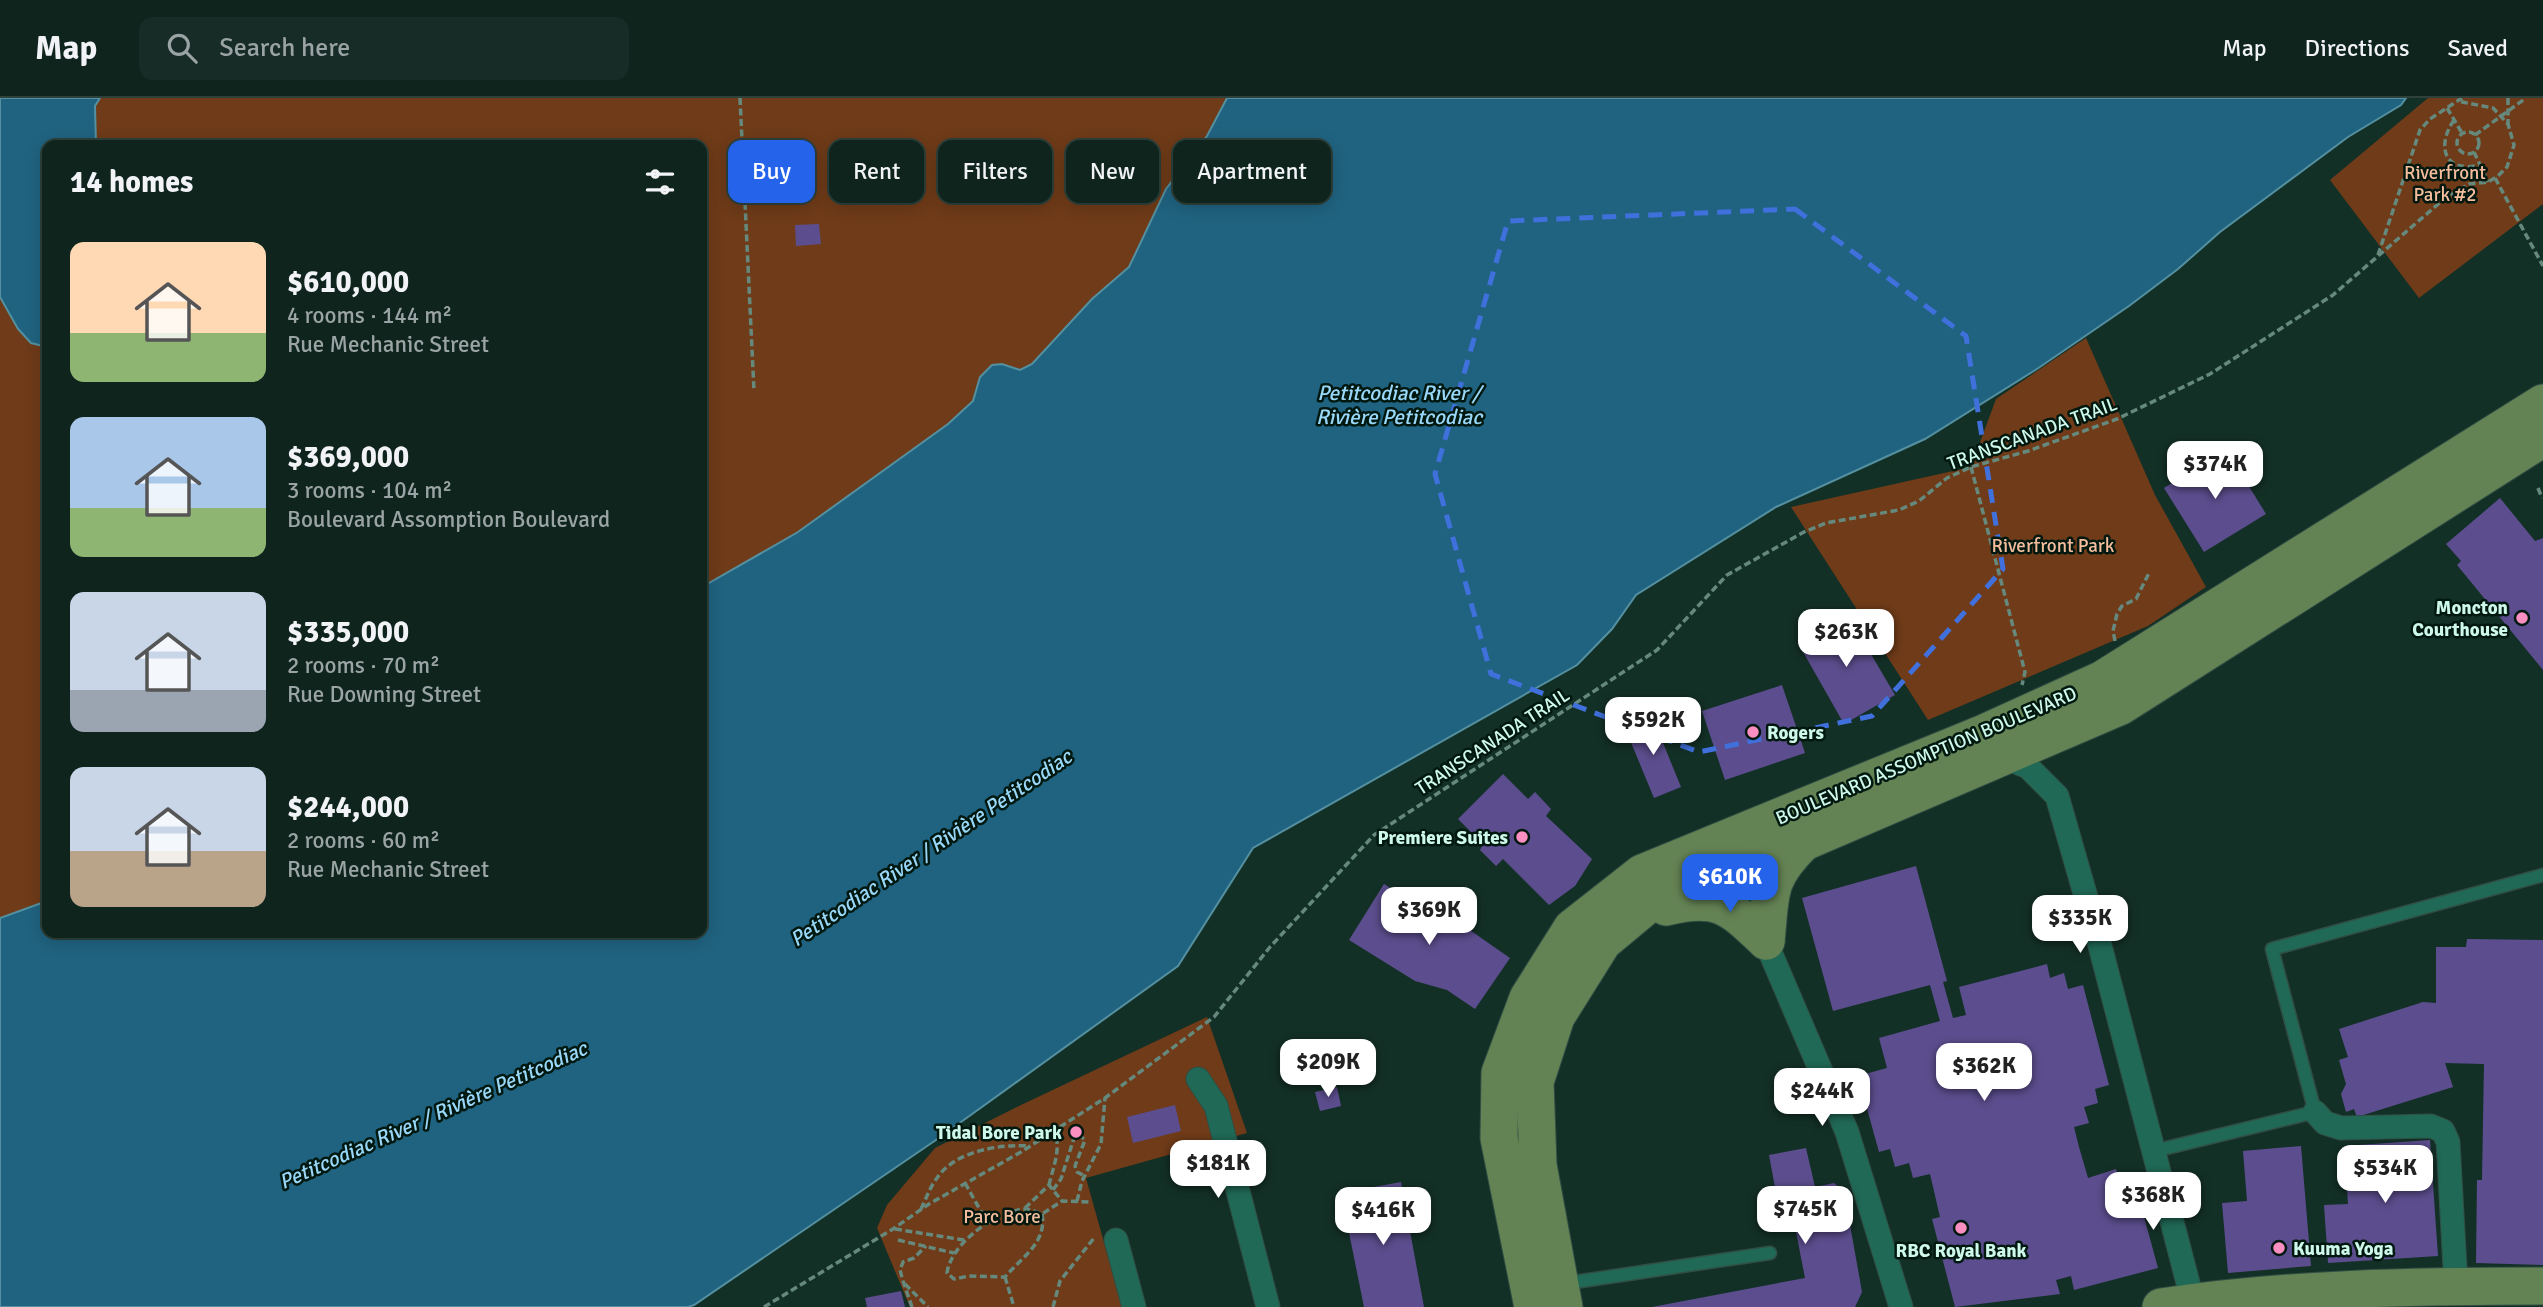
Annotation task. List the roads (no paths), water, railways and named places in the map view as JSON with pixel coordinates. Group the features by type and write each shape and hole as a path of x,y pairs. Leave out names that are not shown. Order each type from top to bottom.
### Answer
{"main road":[{"name":"BOULEVARD ASSOMPTION BOULEVARD","path":"1543,1299 1535,1082 1556,1017 1602,942 1657,897 1729,854 2102,679 2543,403"},
{"name":"BOULEVARD ASSOMPTION BOULEVARD","path":"1543,1299 1499,1138 1500,1073 1528,998 1572,928 1642,873 1729,854 1802,843 2121,706 2543,438"},
{"path":"1766,942 1772,882 1783,862 1802,843"},
{"path":"1637,914 1680,903 1716,902 1739,915 1766,942"},
{"path":"2177,1305 2274,1294 2456,1286 2543,1286"}],"street":[{"path":"2001,756 2028,767 2057,796 2104,959 2154,1151 2177,1305"},
{"path":"1729,854 1847,1132 1901,1307"},
{"path":"1198,1079 1216,1106 1268,1307"},
{"path":"2315,1112 2325,1123 2341,1128 2431,1126 2443,1131 2448,1142 2456,1286"},
{"path":"1107,1237 1134,1307"}],"lane":[{"path":"2154,1151 2315,1112 2272,949 2543,875"},
{"path":"1543,1299 1770,1253"}],"water":[{"path":"0,98 100,98 95,106 96,140 42,140 42,346 31,343 18,329 0,297"},
{"name":"Petitcodiac River / Rivière Petitcodiac","path":"1227,98 2406,98 2401,105 2348,137 2220,232 2178,269 2129,306 2037,369 1925,439 1776,507 1636,595 1612,629 1577,665 1253,848 1178,966 936,1140 694,1305 0,1307 0,918 42,903 42,938 707,938 707,584 798,532 948,424 973,401 980,377 992,365 1002,364 1020,370 1032,364 1092,299 1129,267 1166,189 1173,180 1173,203 1331,203 1331,140 1204,140"}],"place":[{"name":"Moncton Courthouse","path":"2522,618"},
{"name":"Rogers","path":"1753,732"},
{"name":"Premiere Suites","path":"1522,837"},
{"name":"Tidal Bore Park","path":"1076,1132"},
{"name":"RBC Royal Bank","path":"1961,1228"},
{"name":"Kuuma Yoga","path":"2279,1248"}],"park label":[{"name":"Riverfront Park #2","path":"2445,183"},
{"name":"Riverfront Park","path":"2053,545"},
{"name":"Parc Bore","path":"1002,1216"}]}
